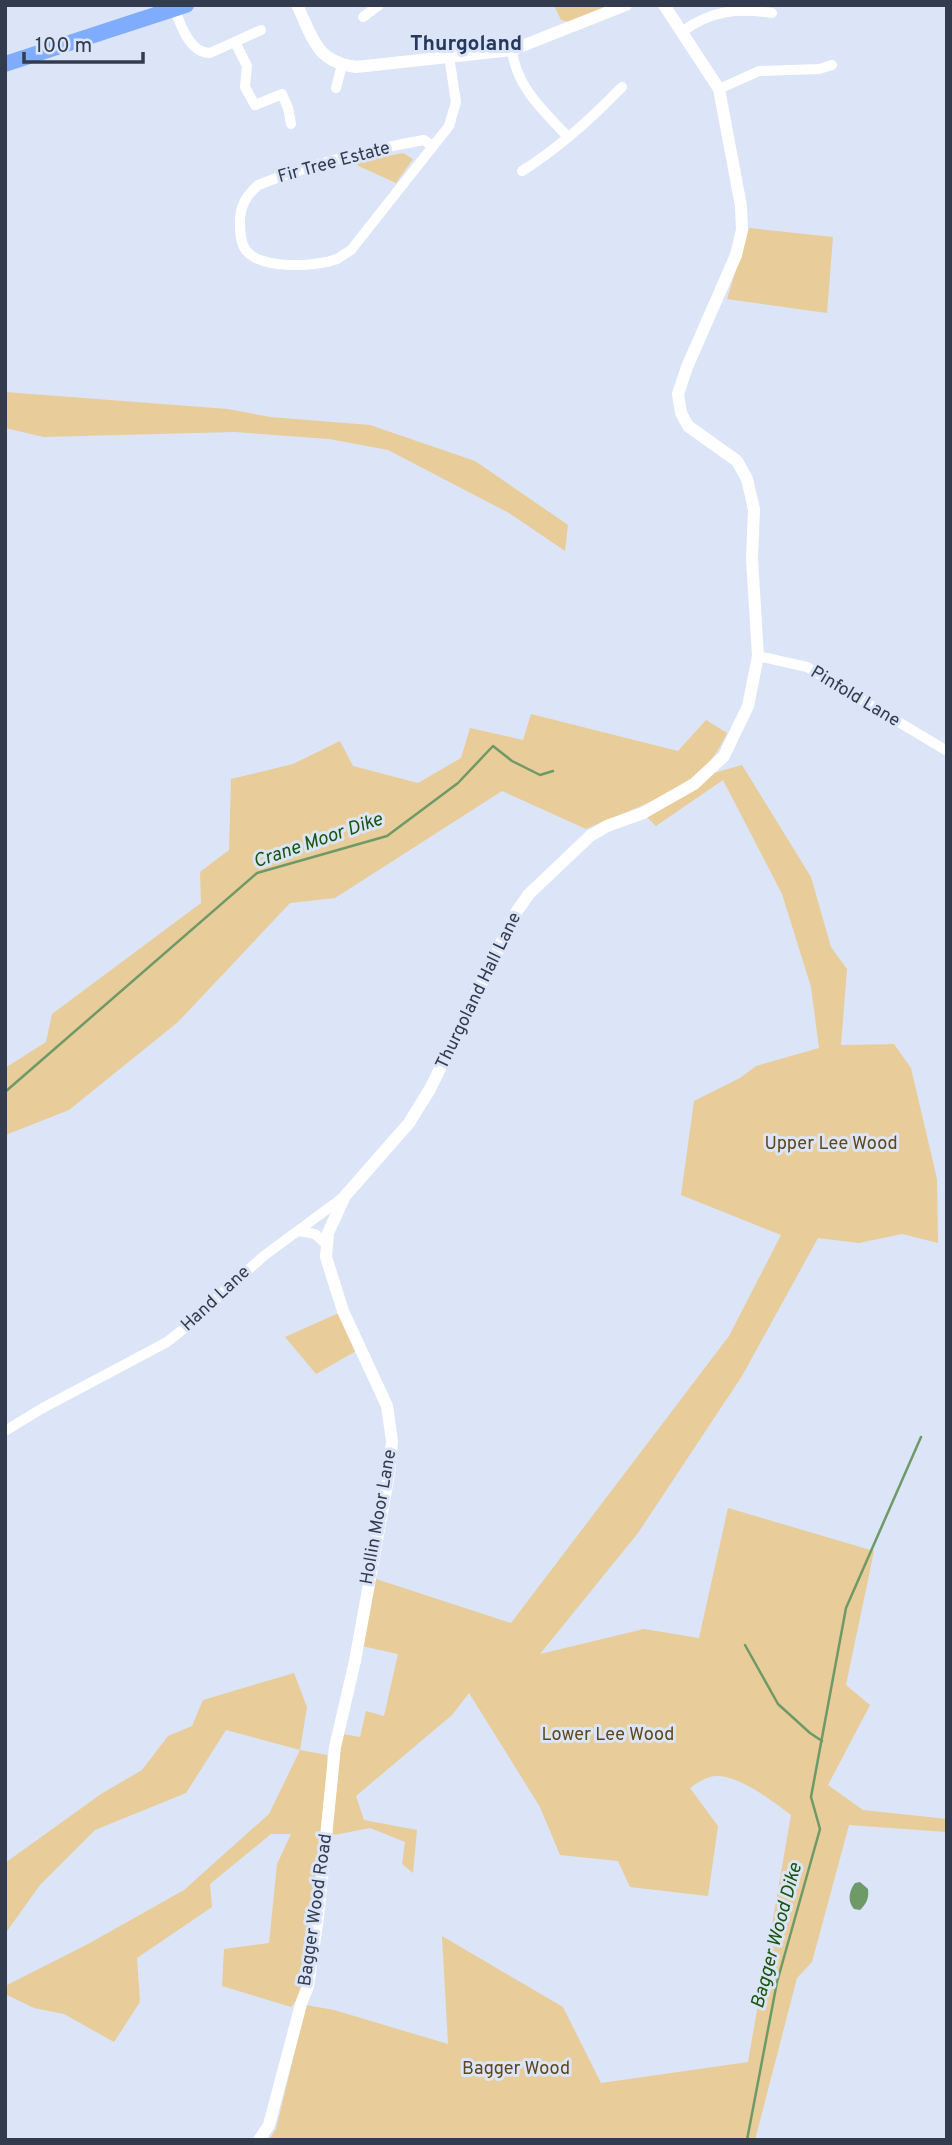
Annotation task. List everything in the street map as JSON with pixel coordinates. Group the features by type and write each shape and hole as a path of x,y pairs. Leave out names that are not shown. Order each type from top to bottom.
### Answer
{"highway":[{"path":"5,64 181,8"}],"street":[{"path":"297,5 319,50 332,62 348,66 512,50 626,5"},
{"path":"363,18 379,5"},
{"name":"Thurgoland Hall Lane","path":"345,1196 409,1123 430,1089 517,911 529,894 590,836 607,826 643,813 694,784 724,756 748,706 758,656 752,559 754,509 747,479 737,461 688,426 681,413 678,394 687,366 736,255 742,230 741,206 719,89 664,5"},
{"path":"181,8 183,32 199,50 210,53 261,30"},
{"path":"683,31 699,20 715,14 744,9 772,13"},
{"path":"235,42 247,66 245,87 255,105 282,94 291,124"},
{"path":"512,50 517,73 523,85 568,137"},
{"name":"Fir Tree Estate","path":"432,146 424,141 352,155 258,185 248,193 242,205 240,239 245,250 256,259 268,263 314,263 337,259 351,250 449,126 456,102 449,56"},
{"path":"719,89 759,71 819,69 832,65"},
{"path":"336,88 348,66"},
{"path":"522,172 580,129 622,87"},
{"name":"Pinfold Lane","path":"758,656 807,667 947,751"},
{"name":"Hand Lane","path":"5,1431 64,1396 167,1342 197,1320 239,1277 345,1196"},
{"name":"Hollin Moor Lane","path":"330,1799 335,1747 355,1661 389,1474 392,1441 387,1406 343,1311 326,1257 328,1233 345,1196"},
{"path":"299,1231 315,1234 327,1245"},
{"name":"Bagger Wood Road","path":"259,2140 269,2125 308,1986 330,1799"}],"green space":[{"path":"554,5 611,5 569,22 561,20"},
{"path":"403,153 413,159 396,183 352,163"},
{"path":"749,228 833,237 827,313 727,299"},
{"path":"5,392 228,409 270,417 370,425 475,461 568,525 565,551 509,513 388,450 329,439 234,432 44,437 5,428"},
{"path":"531,714 678,751 706,720 727,733 707,765 682,785 650,802 586,829 502,791 335,898 290,903 178,1022 69,1110 8,1134 5,1139 5,1068 46,1042 52,1014 201,903 200,872 229,850 231,779 293,764 340,741 353,766 418,783 461,758 470,728 523,740"},
{"path":"742,765 811,877 831,947 847,969 841,1045 894,1044 911,1068 937,1179 938,1243 902,1234 859,1243 818,1238 742,1376 638,1533 540,1654 644,1629 699,1638 728,1508 874,1551 846,1685 870,1705 828,1785 863,1810 947,1819 947,1832 849,1825 812,1962 797,1978 755,2140 269,2140 276,2129 306,2005 334,2010 448,2044 442,1936 563,2007 601,2083 748,2062 791,1815 764,1795 730,1778 719,1776 705,1779 690,1788 718,1826 708,1896 630,1887 618,1861 560,1855 540,1807 469,1693 452,1715 356,1796 364,1820 417,1830 413,1873 402,1864 405,1842 370,1828 319,1838 305,1985 291,2007 222,1986 224,1949 269,1943 277,1864 291,1834 271,1834 210,1884 212,1907 137,1958 140,2002 114,2042 64,2014 34,2008 5,1994 5,1986 88,1944 184,1890 269,1814 300,1750 327,1755 328,1772 343,1734 360,1737 366,1711 384,1716 398,1654 362,1646 373,1578 511,1623 729,1336 781,1235 681,1195 694,1101 740,1078 756,1066 819,1048 811,987 782,894 723,780 656,826 647,817 714,773"},
{"path":"339,1313 356,1351 316,1374 285,1337"},
{"path":"294,1673 307,1707 300,1750 226,1730 186,1793 95,1830 40,1885 5,1934 5,1863 101,1794 142,1770 168,1736 192,1726 203,1700"}],"shaded area":[{"path":"860,1882 868,1892 867,1900 860,1910 854,1909 850,1896 855,1883"}],"waterway":[{"name":"Crane Moor Dike","path":"5,1092 257,873 387,836 458,783 493,746 512,761 540,775 553,771"},
{"name":"Bagger Wood Dike","path":"747,2140 777,1982 820,1829 811,1797 846,1608 921,1437"},
{"name":"Bagger Wood Dike","path":"745,1645 778,1704 822,1741"}],"district":[{"name":"Thurgoland","path":"466,44"}],"park label":[{"name":"Upper Lee Wood","path":"831,1144"},
{"name":"Lower Lee Wood","path":"608,1735"},
{"name":"Bagger Wood","path":"516,2069"}]}
